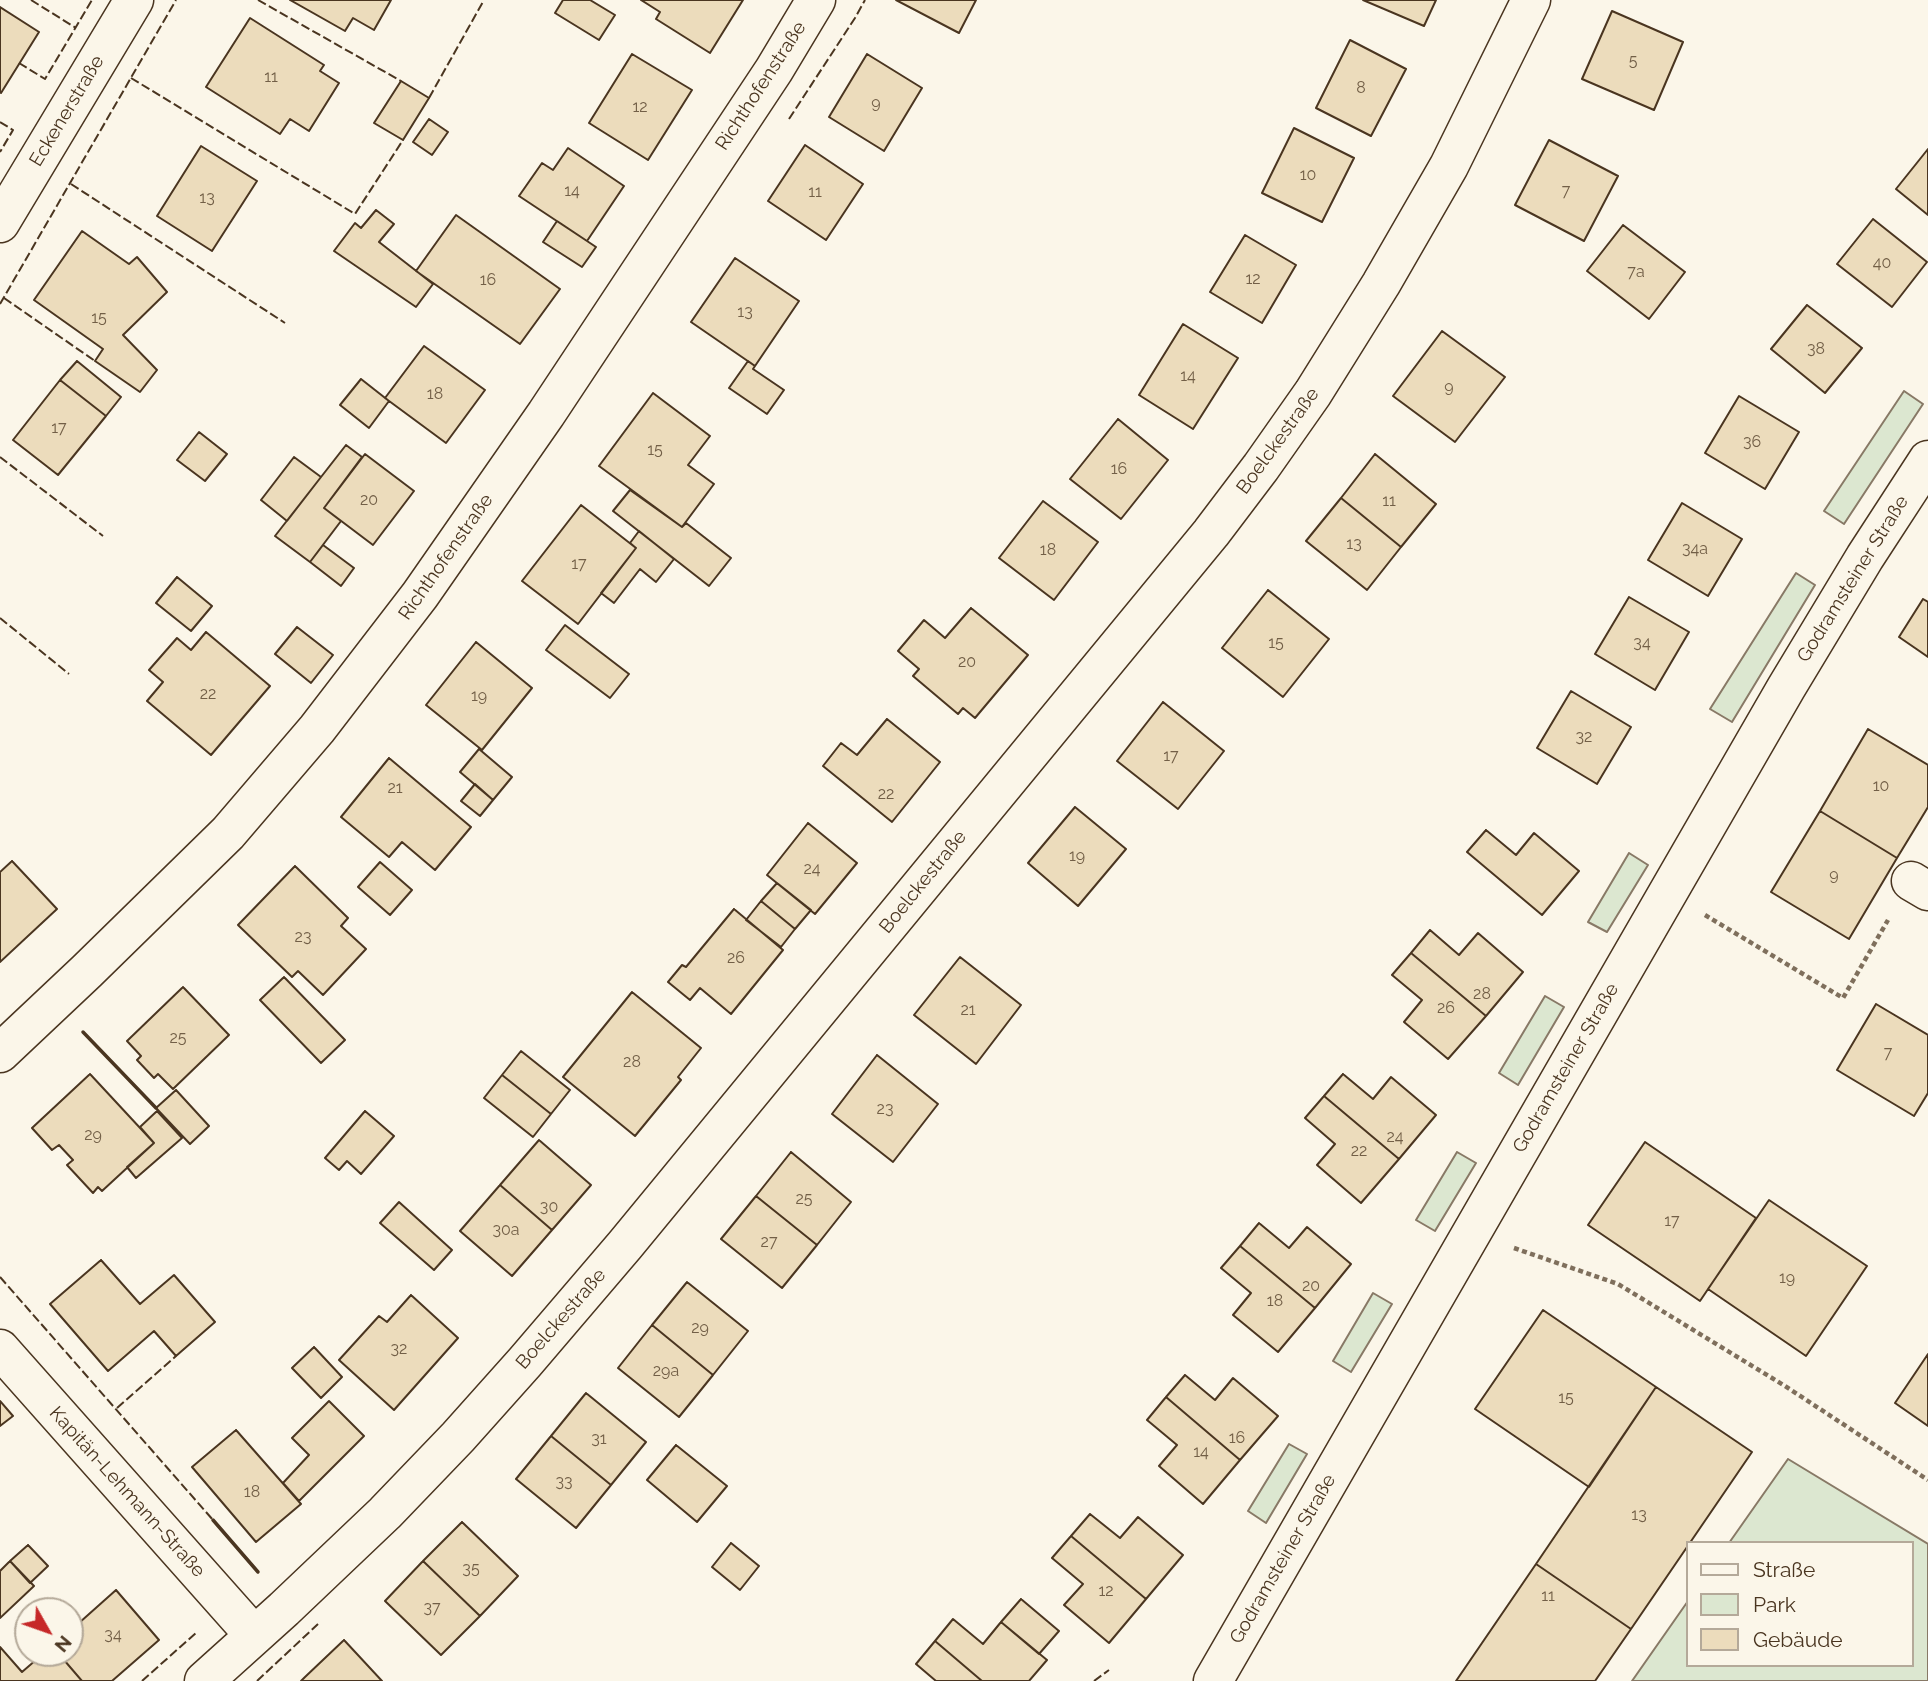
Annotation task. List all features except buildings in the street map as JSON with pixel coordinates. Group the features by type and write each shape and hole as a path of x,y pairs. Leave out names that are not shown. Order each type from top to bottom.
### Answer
{"street":[{"name":"Eckenerstraße","path":"0,223 134,0"},
{"name":"Richthofenstraße","path":"0,1053 228,833 317,729 420,595 546,414 774,70 816,0"},
{"name":"Boelckestraße","path":"204,1681 386,1513 525,1362 625,1245 1211,533 1313,393 1381,284 1449,166 1531,0"},
{"name":"Godramsteiner Straße","path":"1213,1681 1786,688 1865,557 1928,460"},
{"name":"Kapitän-Lehmann-Straße","path":"0,1349 254,1635"}],"path":[{"path":"1701,913 1843,998 1919,886"},
{"path":"1503,1245 1618,1284 1785,1386 1928,1480"}],"green space":[{"path":"1904,391 1923,404 1844,524 1824,511"},
{"path":"1796,573 1815,585 1732,722 1710,709"},
{"path":"1629,853 1648,865 1607,932 1588,922"},
{"path":"1545,996 1564,1007 1518,1085 1499,1073"},
{"path":"1457,1152 1476,1163 1435,1231 1416,1220"},
{"path":"1373,1293 1392,1304 1351,1372 1333,1361"},
{"path":"1289,1444 1307,1454 1266,1523 1248,1511"},
{"path":"1788,1459 1928,1544 1928,1681 1632,1681 1686,1604 1686,1667 1914,1667 1914,1541 1730,1541"}],"fence":[{"path":"31,0 76,28"},
{"path":"19,63 45,79 92,0"},
{"path":"0,304 176,0"},
{"path":"258,0 401,81"},
{"path":"429,98 484,0"},
{"path":"789,119 865,0"},
{"path":"131,78 355,214 403,140"},
{"path":"0,122 13,130 0,152"},
{"path":"71,184 285,323"},
{"path":"4,298 95,361"},
{"path":"0,457 103,536"},
{"path":"0,618 69,674"},
{"path":"0,1277 213,1520"},
{"path":"117,1408 176,1356"},
{"path":"257,1681 318,1624"},
{"path":"142,1681 197,1632"},
{"path":"1094,1681 1109,1670"}],"wall":[{"path":"83,1032 156,1108"},
{"path":"213,1520 258,1572"}]}
